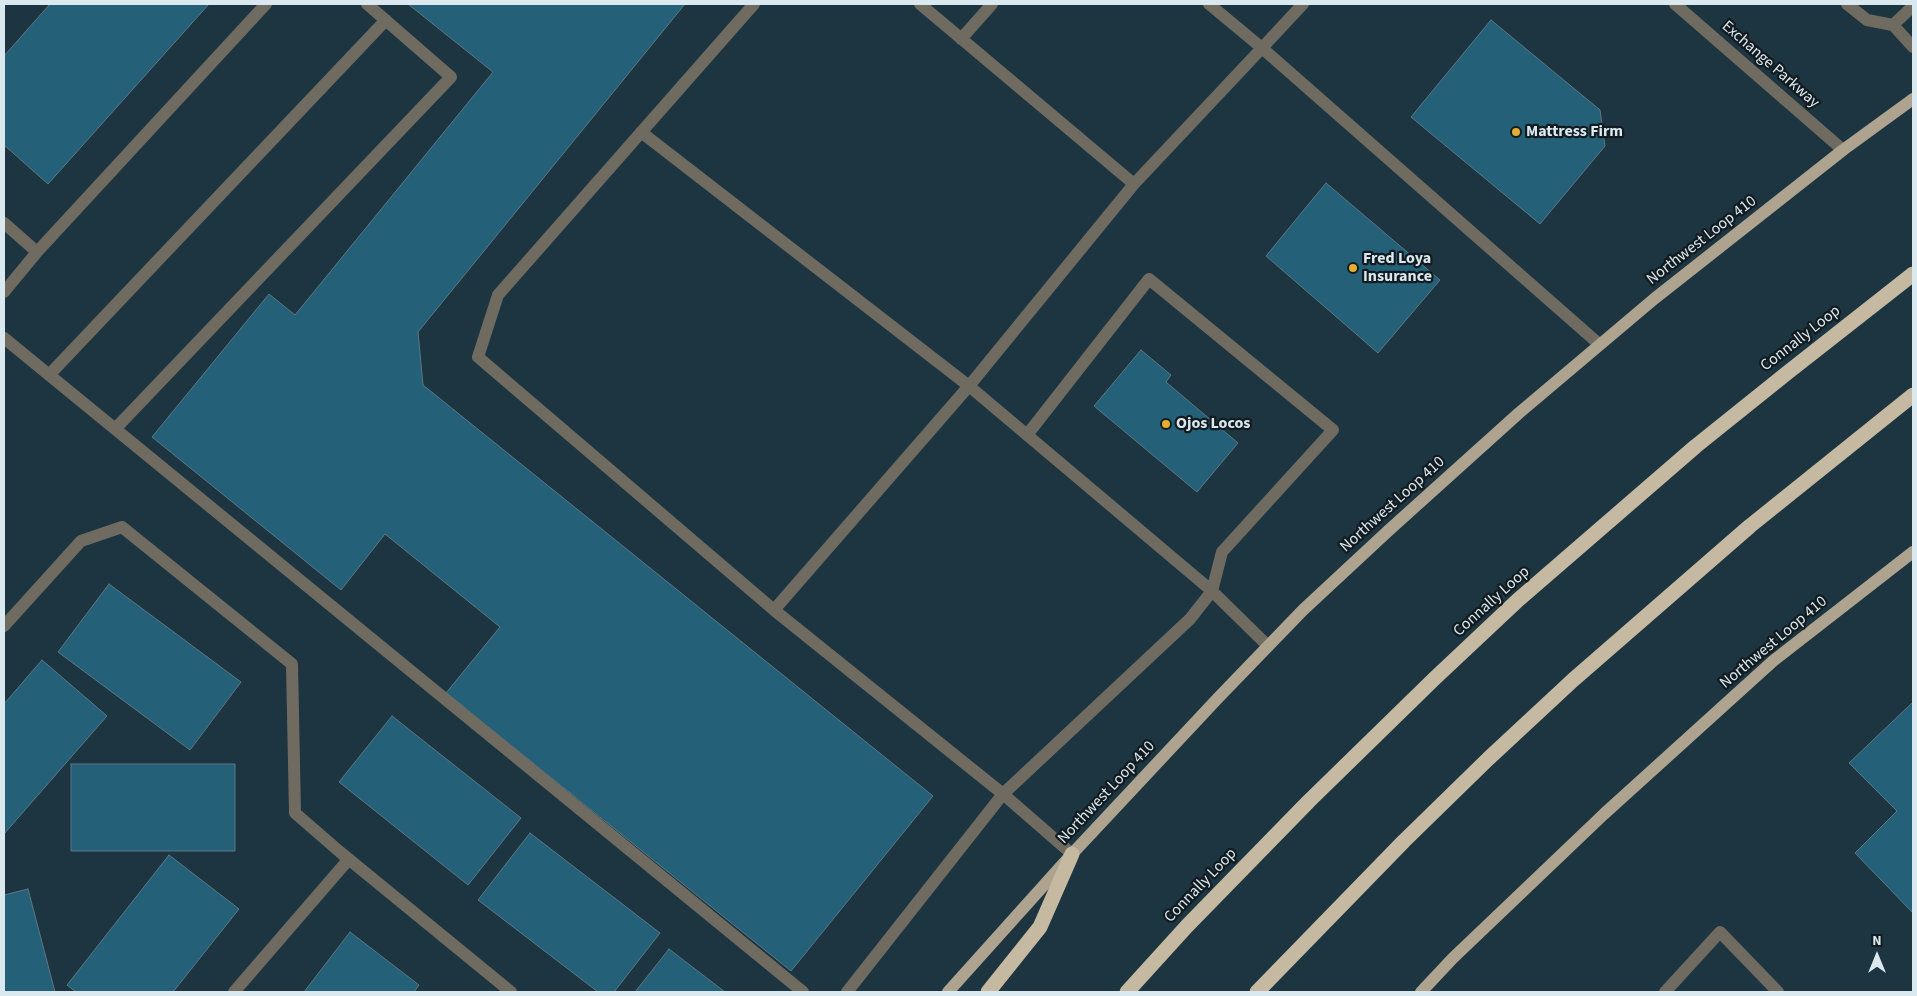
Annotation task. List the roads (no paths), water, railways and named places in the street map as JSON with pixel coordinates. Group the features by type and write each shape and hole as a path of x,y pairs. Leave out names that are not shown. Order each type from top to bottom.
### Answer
{"highway":[{"name":"Connally Loop","path":"1127,992 1267,843 1364,746 1498,619 1696,446 1913,274"},
{"path":"1257,992 1404,841 1581,673 1750,526 1913,395"},
{"path":"988,992 1040,927 1072,854"}],"main road":[{"name":"Northwest Loop 410","path":"948,992 1072,854 1268,646 1352,563 1600,344 1843,150 1913,99"},
{"name":"Northwest Loop 410","path":"1421,992 1453,958 1571,845 1773,662 1913,552"}],"street":[{"path":"4,292 37,252 266,4"},
{"path":"115,429 451,77 367,4"},
{"path":"754,4 498,296 478,357 774,610 1003,794 1072,854"},
{"path":"920,4 1134,184"},
{"path":"961,39 992,4"},
{"path":"1209,4 1262,48 1600,344"},
{"path":"774,610 969,386 1134,184 1303,4"},
{"name":"Exchange Parkway","path":"1675,4 1690,8 1843,150"},
{"path":"1847,4 1867,20 1893,25 1913,47"},
{"path":"1893,25 1913,6"},
{"path":"49,375 386,20"},
{"path":"642,132 969,386 1212,591 1268,646"},
{"path":"4,223 37,252"},
{"path":"847,992 1003,794 1190,619 1212,591 1222,552 1333,430 1149,279 1027,435"},
{"path":"4,338 803,992"},
{"path":"4,626 81,541 122,527 292,664 295,813 511,992"},
{"path":"234,992 349,859"},
{"path":"1665,992 1720,932 1778,992"}],"place":[{"name":"Mattress Firm","path":"1516,132"},
{"name":"Fred Loya Insurance","path":"1353,268"},
{"name":"Ojos Locos","path":"1166,424"}]}
